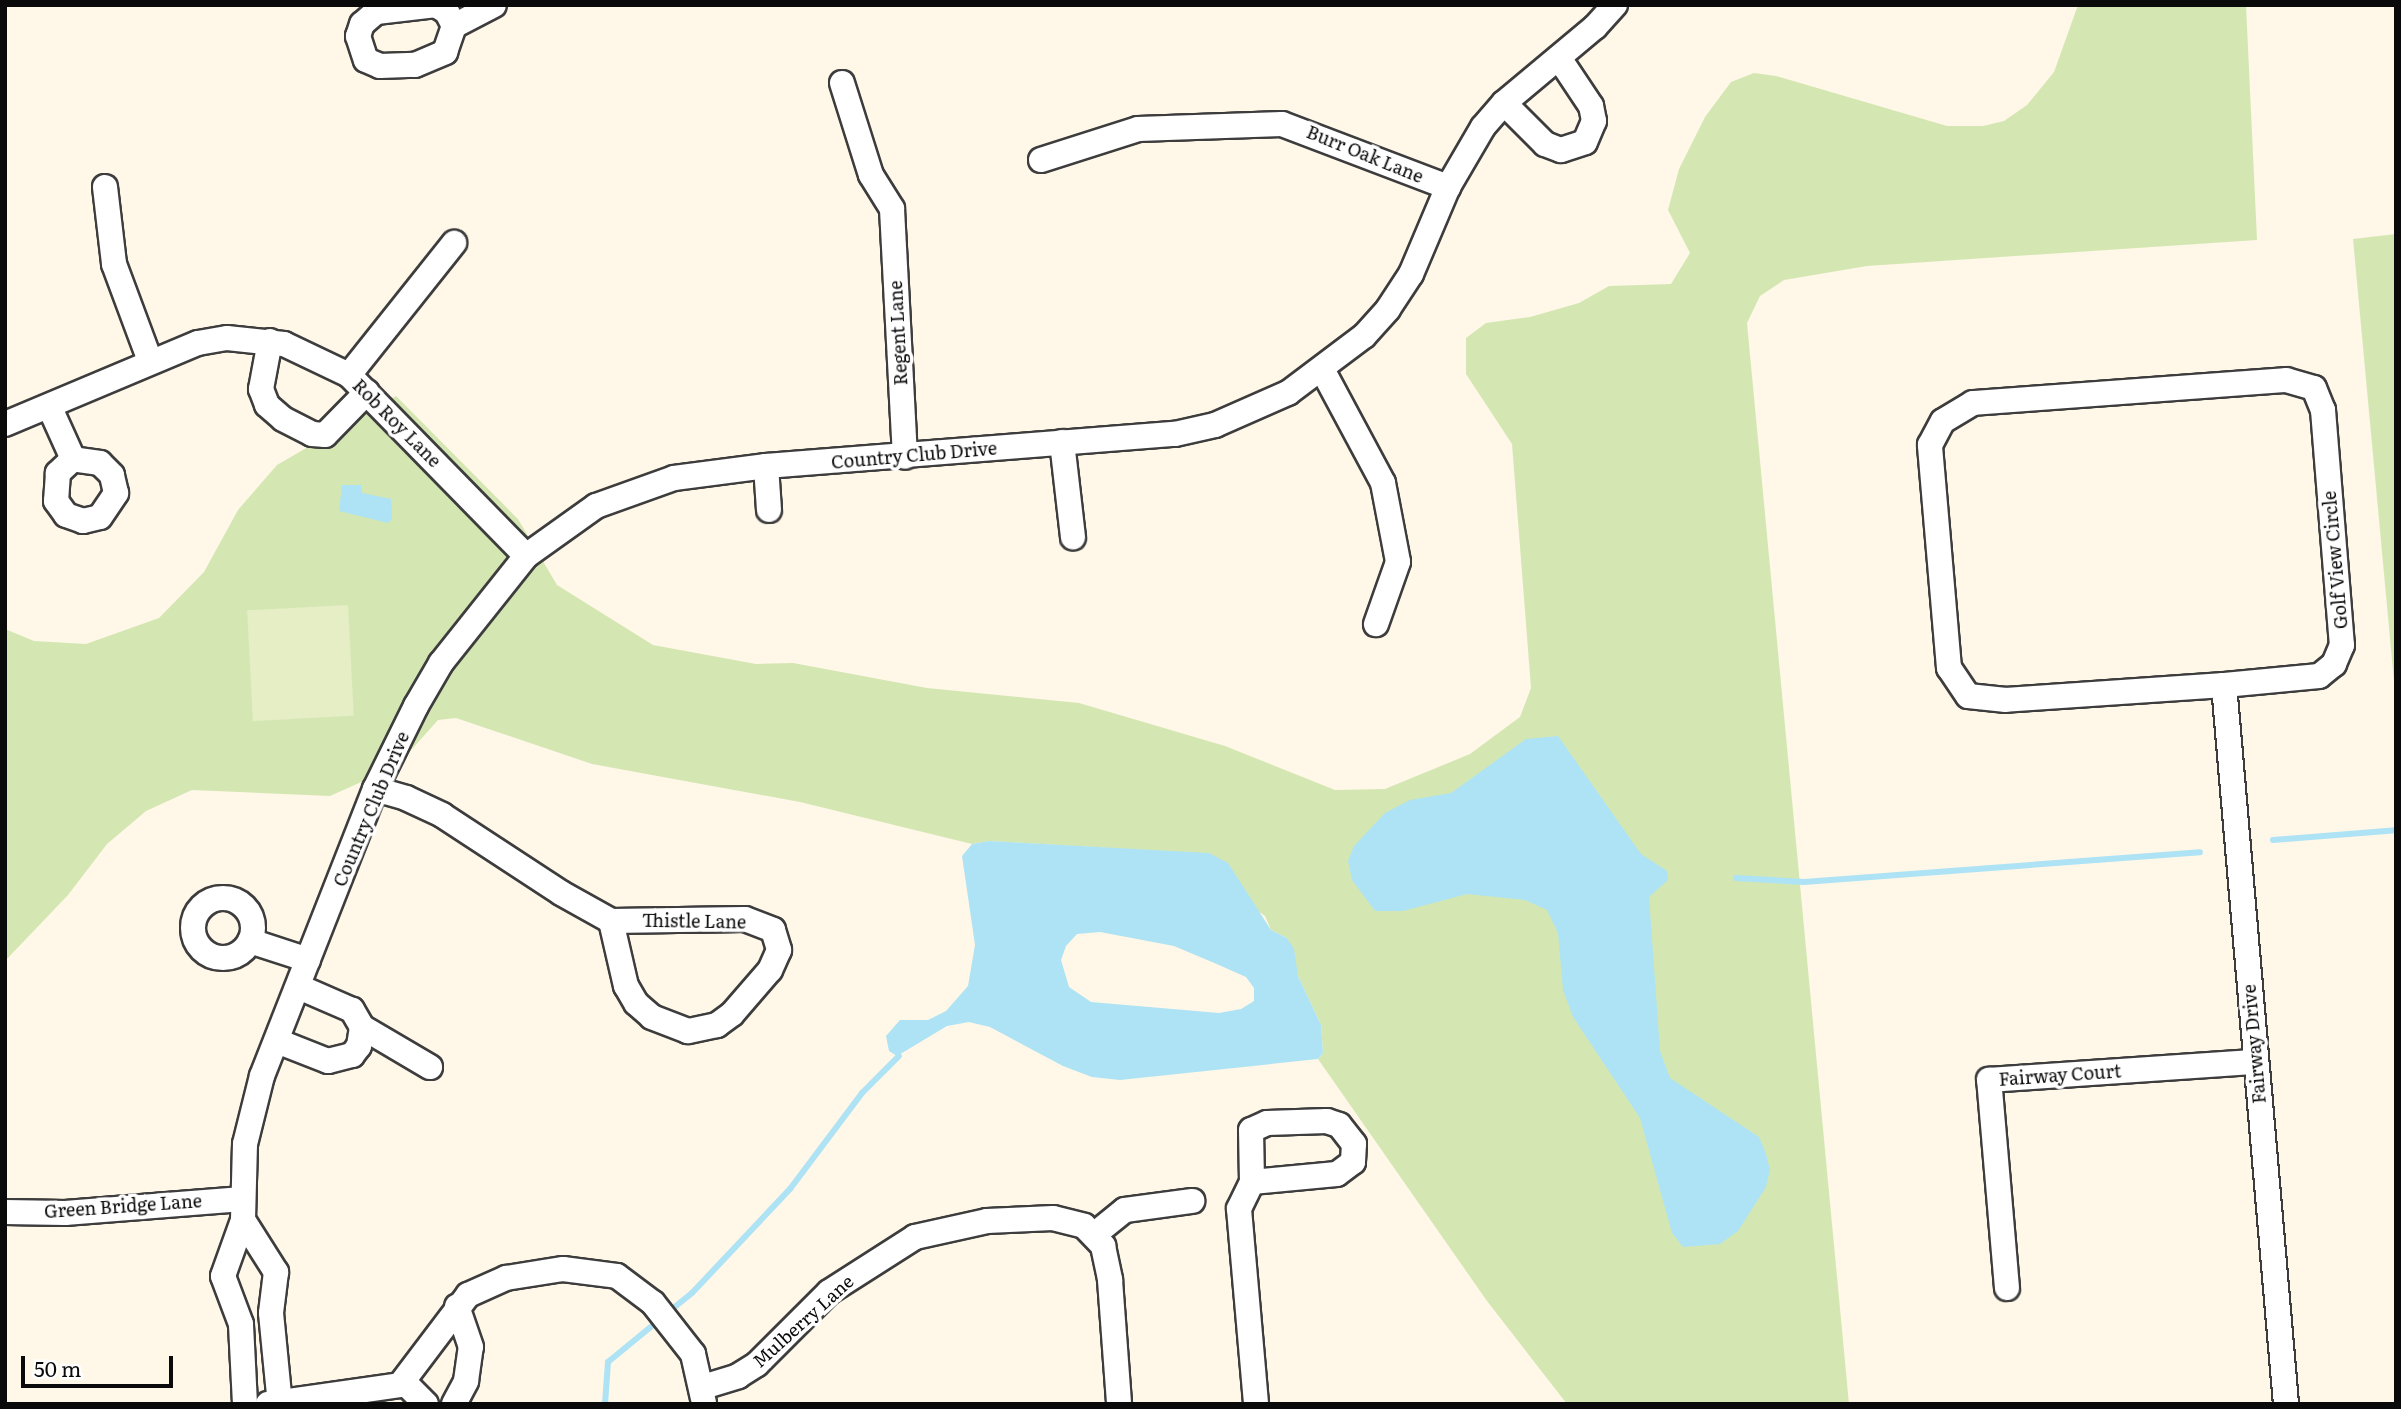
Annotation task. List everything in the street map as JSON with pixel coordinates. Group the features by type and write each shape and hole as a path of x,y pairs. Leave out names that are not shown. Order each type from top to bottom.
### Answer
{"street":[{"path":"454,26 447,12 436,5 376,12 362,24 358,36 366,60 380,66 431,61 445,52 454,26 494,5"},
{"name":"Country Club Drive","path":"245,1404 241,1324 223,1276 242,1210 251,1110 375,789 442,663 526,556 596,506 630,491 674,478 766,466 1175,434 1215,425 1276,400 1323,371 1388,309 1411,274 1448,187 1469,148 1504,103 1559,58 1615,5"},
{"path":"1504,103 1545,144 1561,150 1585,142 1594,121 1591,106 1559,58"},
{"name":"Regent Lane","path":"842,83 871,175 892,209 905,457"},
{"name":"Burr Oak Lane","path":"1041,160 1138,129 1255,124 1293,127 1448,187"},
{"path":"105,187 114,264 150,361"},
{"path":"349,374 454,243"},
{"name":"Rob Roy Lane","path":"5,424 50,408 150,361 198,343 227,338 270,341 313,355 349,374 526,556"},
{"path":"270,341 261,389 267,405 283,419 312,434 325,435 367,392"},
{"path":"1323,371 1383,483 1398,562 1376,624"},
{"name":"Golf View Circle","path":"2286,380 2314,388 2323,410 2342,645 2334,664 2319,676 2224,685 2006,701 1968,696 1949,668 1930,444 1943,421 1973,403 2286,380"},
{"path":"50,408 73,459"},
{"path":"1062,442 1073,537"},
{"path":"766,466 769,510"},
{"name":"Fairway Drive","path":"2224,685 2286,1404"},
{"name":"Thistle Lane","path":"375,789 406,797 442,815 561,893 611,920 746,919 773,930 779,950 770,970 732,1014 717,1025 688,1031 652,1017 636,1003 626,986 611,920"},
{"path":"250,941 308,960"},
{"path":"299,987 352,1010 362,1027 430,1067"},
{"path":"277,1041 316,1059 340,1060 359,1046 362,1027"},
{"name":"Fairway Court","path":"2007,1288 1989,1080 2255,1062"},
{"path":"1252,1182 1239,1209 1256,1404"},
{"path":"1119,1404 1109,1270 1095,1234 1125,1210 1192,1201"},
{"path":"242,1210 276,1272 271,1321 276,1403 386,1388 404,1382 457,1306 484,1285 563,1269 617,1276 653,1303 674,1326 693,1354 703,1395"},
{"name":"Green Bridge Lane","path":"5,1212 242,1210"},
{"name":"Mulberry Lane","path":"703,1395 757,1364 829,1292 915,1237 975,1223 1053,1218 1070,1219 1095,1234"},
{"path":"454,1404 466,1381 471,1347 457,1306"},
{"path":"404,1382 425,1404"}],"green space":[{"path":"2078,5 2246,5 2257,240 1867,266 1784,280 1760,296 1747,323 1849,1404 1567,1404 1487,1301 1318,1059 1323,1053 1321,1025 1298,976 1287,938 1271,930 1265,916 1177,852 989,841 972,844 800,802 592,764 456,718 438,720 397,766 330,796 192,790 146,811 107,844 68,895 5,961 5,629 34,641 86,644 159,618 204,572 238,510 277,465 396,396 518,519 557,585 653,645 756,664 793,663 927,688 1079,703 1225,746 1335,790 1385,789 1470,754 1520,717 1531,688 1512,444 1466,374 1466,338 1486,323 1530,317 1579,303 1609,286 1671,284 1690,253 1668,210 1679,169 1705,117 1731,82 1754,73 1776,76 1947,126 1983,126 2004,121 2027,105 2054,72"},
{"path":"2396,234 2396,703 2353,239"},
{"path":"348,605 354,716 253,721 247,610"}],"water":[{"path":"342,485 361,485 362,493 391,499 392,519 388,523 339,511"},
{"path":"1558,736 1641,854 1667,871 1668,880 1649,897 1660,1051 1670,1078 1759,1137 1766,1154 1770,1170 1766,1187 1738,1231 1720,1244 1683,1247 1672,1233 1640,1118 1573,1017 1563,990 1558,933 1547,910 1525,900 1467,894 1403,911 1375,911 1352,880 1348,861 1354,846 1385,813 1410,800 1451,793 1526,739"},
{"path":"989,841 1209,853 1228,863 1271,930 1287,938 1294,949 1298,976 1321,1025 1323,1053 1318,1059 1120,1080 1092,1077 1063,1066 990,1027 969,1022 947,1026 897,1056 889,1051 886,1036 900,1020 928,1020 946,1011 968,986 975,945 962,856 972,844","holes":["1100,932 1174,946 1246,977 1254,988 1254,1001 1241,1009 1219,1013 1091,1002 1069,987 1061,960 1066,946 1077,934"]}],"waterway":[{"path":"2273,840 2396,830"},
{"path":"1736,878 1804,882 2200,852"},
{"path":"666,1314 692,1293 790,1189 862,1093 899,1056"},
{"path":"605,1404 608,1362 658,1321"}]}
